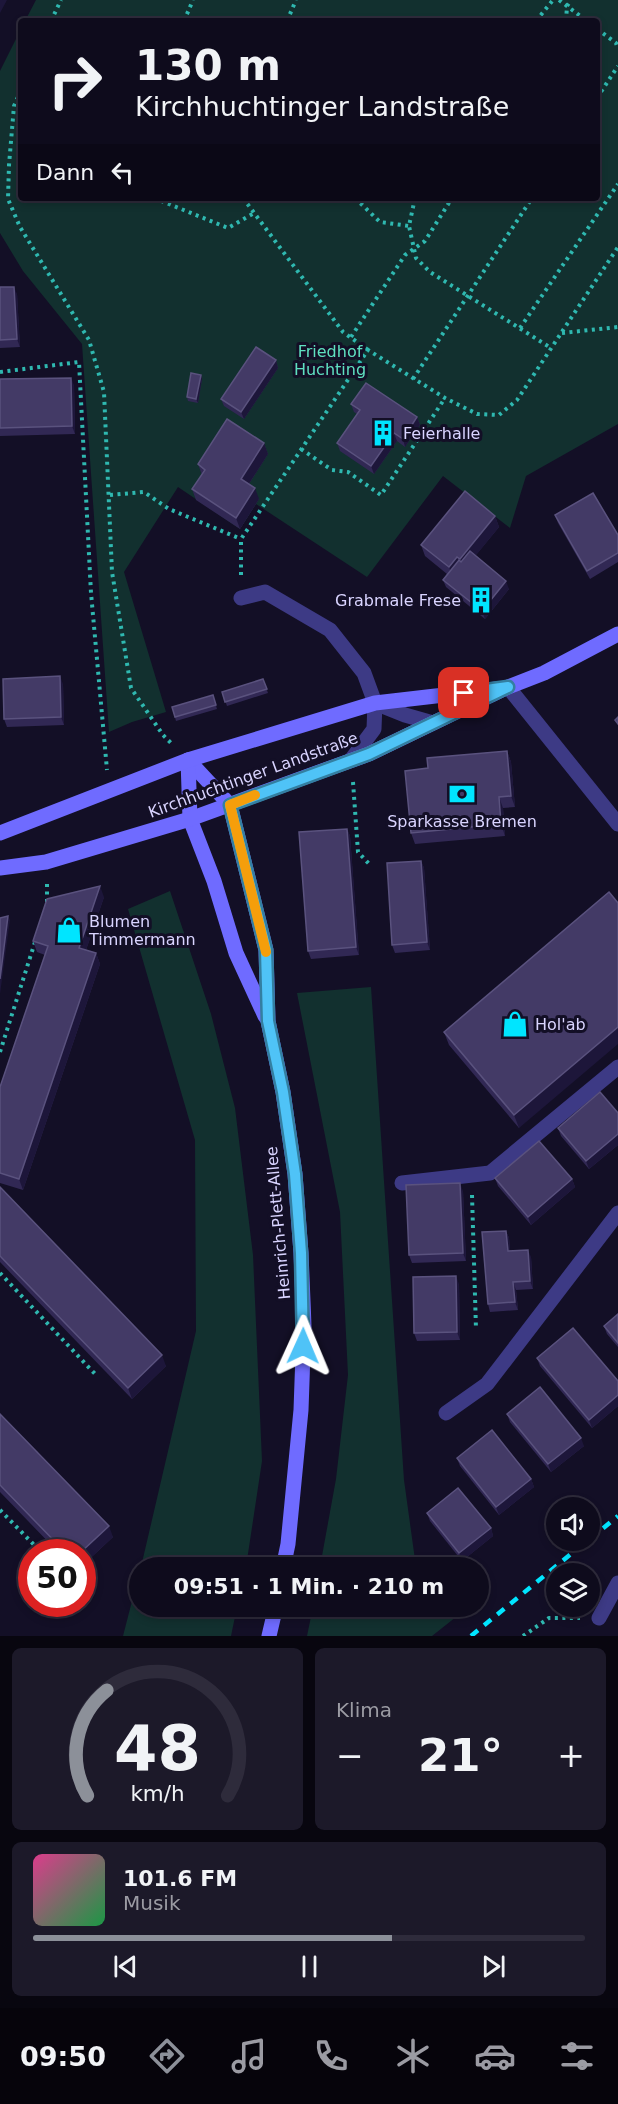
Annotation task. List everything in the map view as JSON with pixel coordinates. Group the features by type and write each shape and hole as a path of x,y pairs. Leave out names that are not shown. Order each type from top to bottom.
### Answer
{"main road":[{"name":"Kirchhuchtinger Landstraße","path":"0,868 46,862 190,819 351,760 508,687 544,673 618,634"},
{"name":"Kirchhuchtinger Landstraße","path":"0,833 188,760 375,703 508,687"},
{"name":"Heinrich-Plett-Allee","path":"188,760 230,805 266,950 268,1021 283,1092 295,1174 304,1325 301,1410 285,1557"},
{"name":"Heinrich-Plett-Allee","path":"188,760 190,819 214,881 236,953 268,1021"},
{"path":"269,1636 273,1617"}],"street":[{"path":"241,598 266,591 330,630 364,673 375,703 374,729 351,760"},
{"path":"508,687 618,825"},
{"path":"375,703 405,716 433,723"},
{"path":"402,1183 490,1173 618,1067"},
{"path":"446,1413 487,1384 618,1213"},
{"path":"599,1618 618,1583"}],"path":[{"path":"52,18 61,0"},
{"path":"185,18 193,0"},
{"path":"290,18 296,0"},
{"path":"539,18 554,0"},
{"path":"559,0 583,18"},
{"path":"566,18 567,6 571,0"},
{"path":"600,31 616,43 618,49"},
{"path":"600,93 618,66"},
{"path":"18,97 14,106 8,199 20,227 89,340 104,392 112,572 131,688 163,735 188,760"},
{"path":"520,328 618,184"},
{"path":"161,201 228,228 254,213"},
{"path":"245,201 343,332 413,379 477,414 499,415 517,400 618,247"},
{"path":"358,201 380,222 409,226"},
{"path":"414,201 409,226 416,258 430,272 551,348"},
{"path":"351,337 405,255 424,241 450,201"},
{"path":"413,379 530,201"},
{"path":"561,333 618,327"},
{"path":"241,598 241,539 368,350"},
{"path":"0,372 79,362 91,593 110,791"},
{"path":"301,449 332,470 348,472 381,495 445,398"},
{"path":"110,495 144,492 169,508 241,539"},
{"path":"351,760 358,852 371,866"},
{"path":"44,913 48,903 46,862"},
{"path":"0,1052 38,934"},
{"path":"471,1175 476,1329"},
{"path":"0,1273 96,1375"},
{"path":"0,1510 28,1539"},
{"path":"523,1636 549,1618 599,1618"}],"green space":[{"name":"Friedhof Huchting","path":"36,0 618,0 618,424 526,476 510,528 443,476 367,577 256,504 240,529 178,487 124,572 166,712 132,722 109,732 82,344 23,271 0,233 0,71 18,35 18,201 600,201 600,18 27,18"},
{"path":"170,891 211,1014 235,1108 253,1255 262,1461 248,1557 143,1557 196,1331 195,1140 128,909"},
{"path":"371,987 404,1480 415,1557 322,1557 336,1479 348,1375 340,1212 297,993"},
{"path":"129,1613 129,1617 235,1617 231,1636 123,1636"},
{"path":"311,1617 456,1617 432,1636 307,1636"}],"building":[{"path":"0,287 14,287 17,339 0,340"},
{"path":"256,347 276,360 241,412 221,399"},
{"path":"191,373 201,375 196,399 187,397"},
{"path":"71,378 72,426 0,428 0,379"},
{"name":"Feierhalle","path":"366,383 417,417 403,439 394,433 371,466 337,443 360,410 351,404"},
{"path":"227,419 264,443 241,479 255,488 236,518 192,489 205,470 198,464"},
{"path":"465,491 495,516 460,559 457,557 449,567 421,545"},
{"path":"593,493 618,535 618,553 587,571 555,515"},
{"name":"Grabmale Frese","path":"470,551 506,581 482,611 443,580 459,560 461,562"},
{"path":"60,676 61,717 4,719 3,679"},
{"path":"263,679 267,689 225,702 222,692"},
{"path":"213,695 216,705 175,717 172,707"},
{"name":"Sparkasse Bremen","path":"507,751 511,796 499,797 501,824 411,833 405,771 428,768 427,758"},
{"path":"347,829 356,947 308,951 299,832"},
{"path":"421,861 427,942 392,945 387,863"},
{"path":"100,886 79,948 96,953 19,1179 0,1173 0,1087 48,946 33,941 47,899"},
{"path":"609,892 618,903 618,1027 514,1115 444,1032"},
{"path":"8,916 0,979 0,918"},
{"path":"600,1092 618,1113 618,1134 586,1161 558,1128"},
{"path":"539,1141 572,1179 528,1217 495,1178"},
{"path":"460,1183 463,1253 409,1255 406,1185"},
{"path":"0,1187 162,1355 128,1388 0,1256"},
{"path":"506,1231 508,1251 528,1250 530,1281 513,1282 515,1302 488,1304 482,1232"},
{"path":"456,1276 457,1332 414,1333 413,1277"},
{"path":"618,1314 618,1343 604,1326"},
{"path":"573,1328 618,1381 618,1395 589,1420 537,1358"},
{"path":"540,1387 581,1438 548,1464 507,1414"},
{"path":"0,1414 109,1526 95,1539 52,1539 0,1485"},
{"path":"492,1430 531,1479 496,1507 457,1458"},
{"path":"458,1488 491,1528 459,1553 427,1513"}],"railway":[{"path":"600,1531 618,1516"},
{"path":"471,1636 575,1551"}],"slow traffic":[{"path":"255,795 230,805 266,952"}],"place":[{"name":"Feierhalle","path":"383,433"},
{"name":"Grabmale Frese","path":"481,600"},
{"name":"Sparkasse Bremen","path":"462,794"},
{"name":"Blumen Timmermann","path":"69,930"},
{"name":"Hol'ab","path":"515,1024"}],"route":[{"path":"303,1346 301,1253 295,1174 283,1092 268,1021 266,950 230,805 369,754 508,687 464,693"}]}
